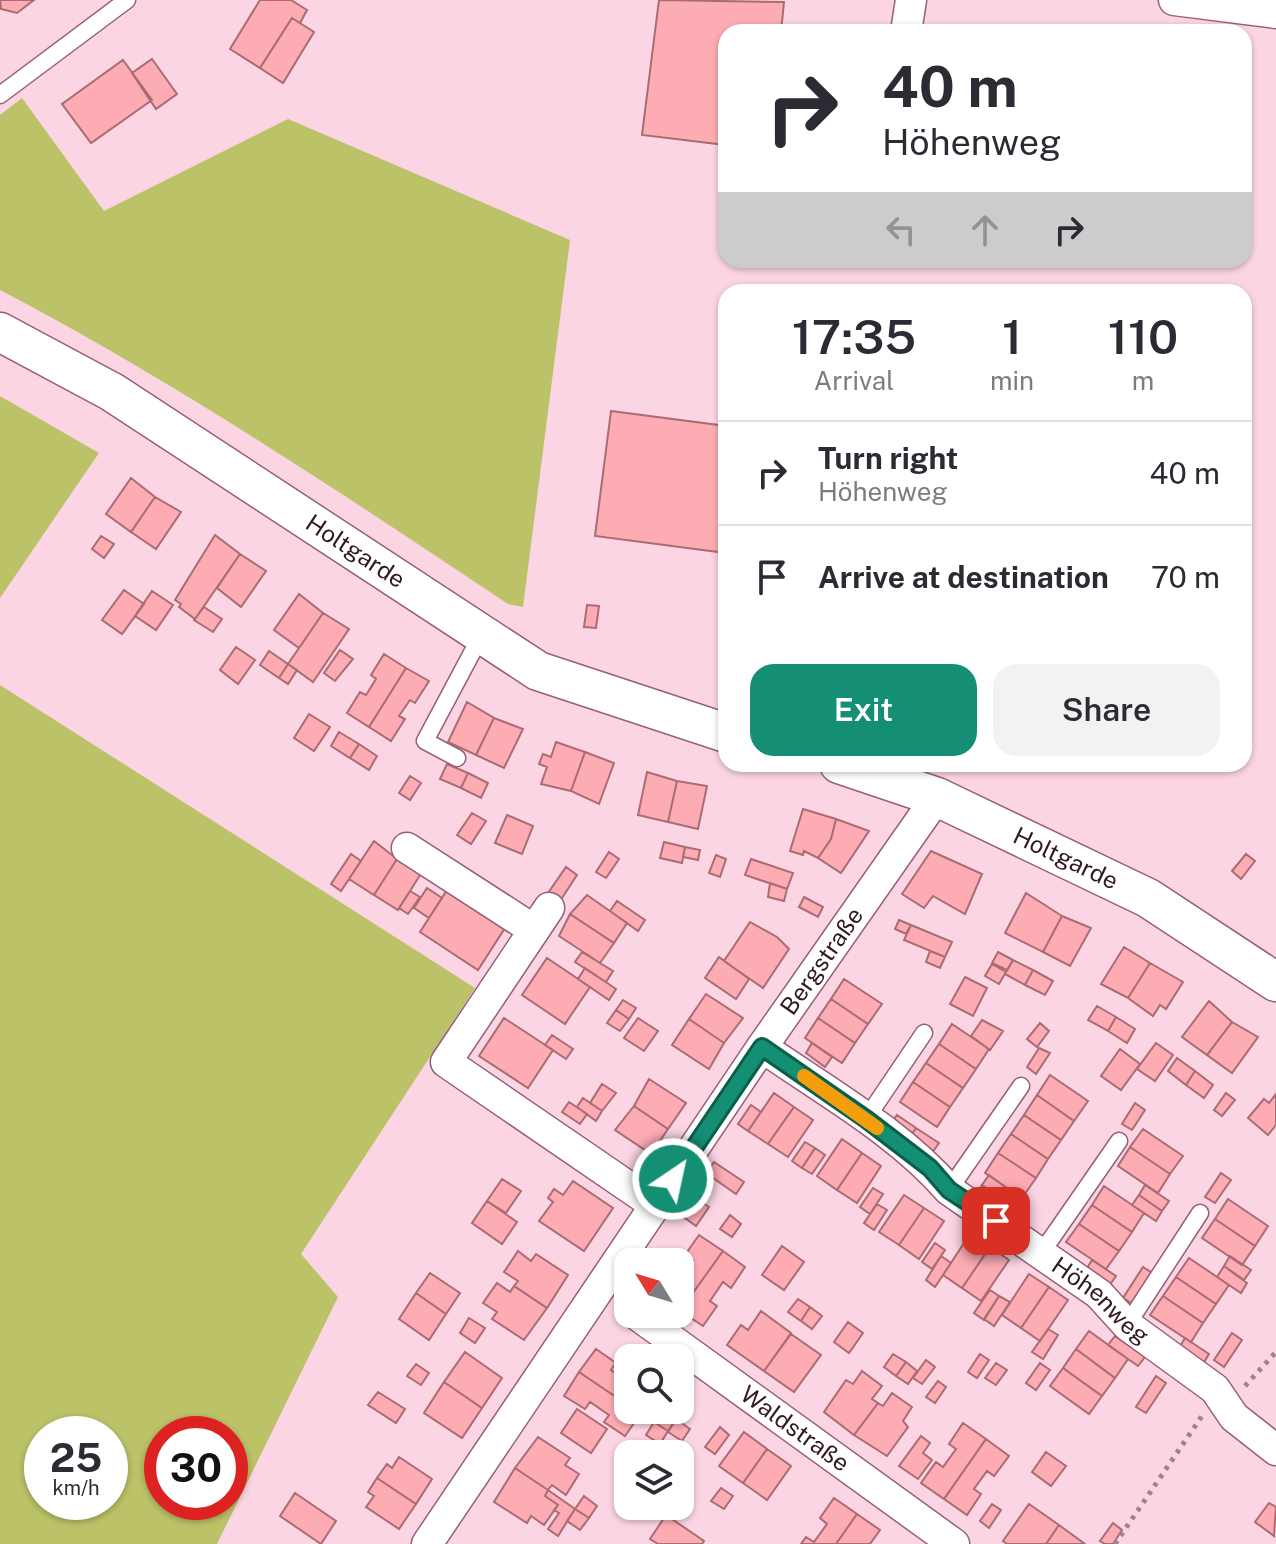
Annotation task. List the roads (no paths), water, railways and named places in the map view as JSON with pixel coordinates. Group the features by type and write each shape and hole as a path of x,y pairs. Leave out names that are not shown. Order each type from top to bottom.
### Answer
{"street":[{"path":"907,24 911,0"},
{"path":"1174,0 1276,13"},
{"name":"Holtgarde","path":"0,332 112,392 538,671 718,730"},
{"name":"Holtgarde","path":"863,772 937,797 1148,898 1276,982"},
{"name":"Bergstraße","path":"427,1544 762,1047 937,797"},
{"path":"407,848 541,919 446,1062 655,1205"},
{"name":"Höhenweg","path":"762,1047 866,1119 930,1168 949,1190 1099,1294 1127,1325 1215,1389 1226,1407 1276,1450"},
{"path":"599,1288 614,1299"},
{"name":"Waldstraße","path":"655,1328 954,1544"}],"lane":[{"path":"0,95 127,0"},
{"path":"457,758 425,741 482,634"},
{"path":"866,1119 924,1033"},
{"path":"949,1190 1021,1086"},
{"path":"1042,1252 1119,1141"},
{"path":"1127,1325 1200,1213"}]}
